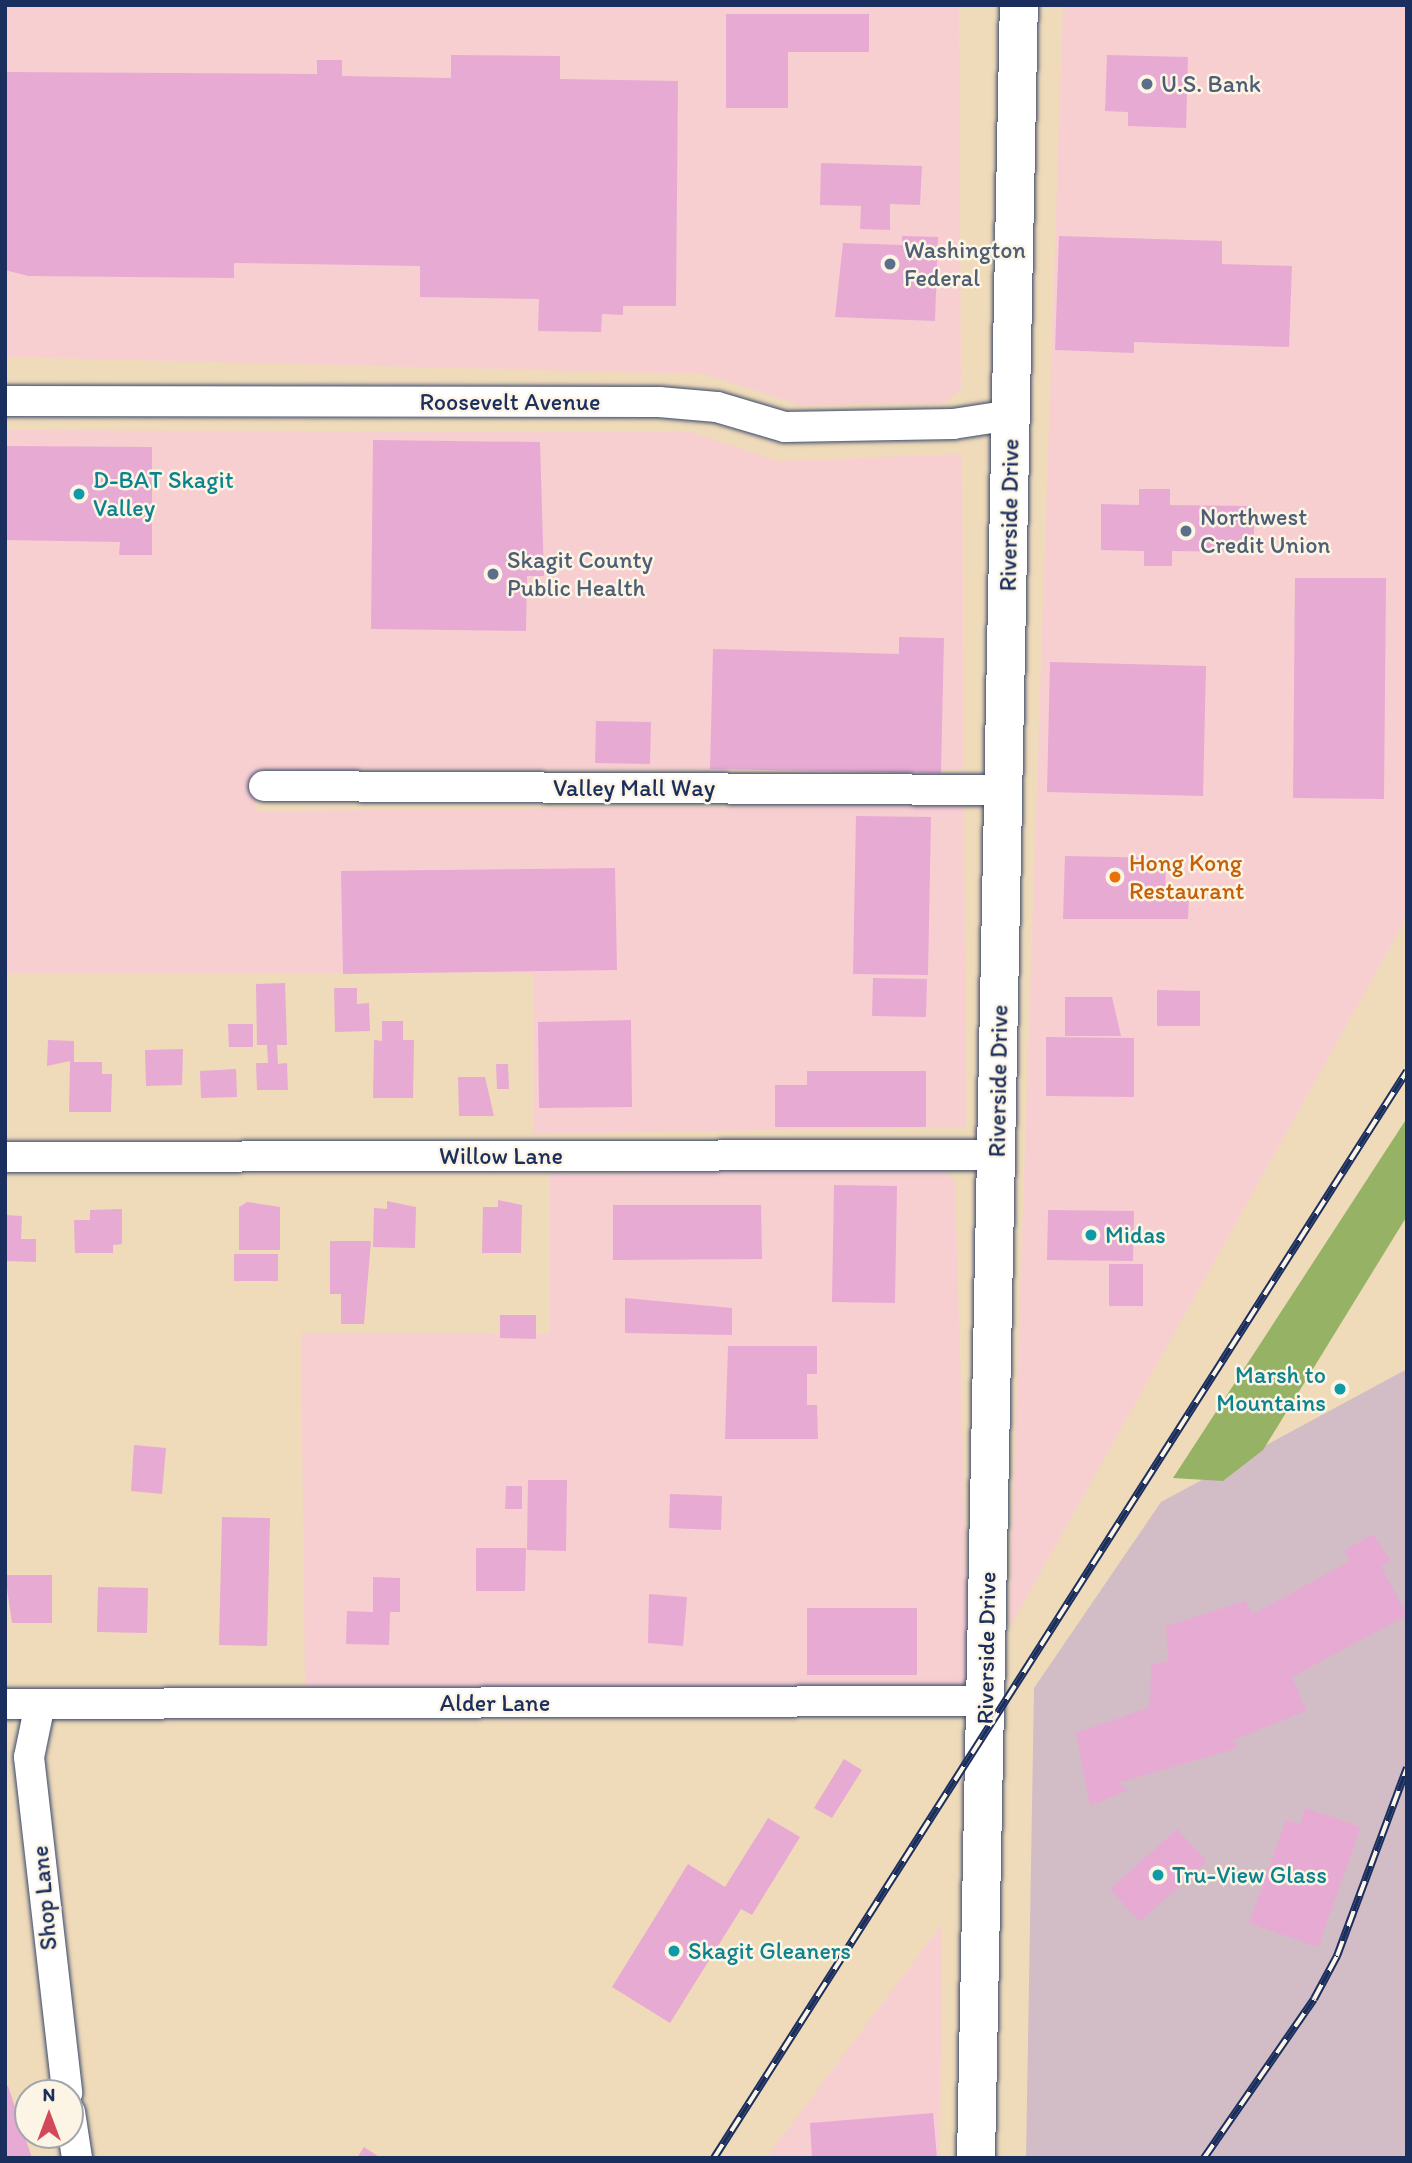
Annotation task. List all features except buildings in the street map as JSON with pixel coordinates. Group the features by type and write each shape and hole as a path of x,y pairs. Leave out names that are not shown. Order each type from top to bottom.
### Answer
{"main road":[{"name":"Riverside Drive","path":"976,2158 1018,5"}],"street":[{"name":"Roosevelt Avenue","path":"5,401 659,402 717,407 785,427 954,424 1010,415"},
{"name":"Valley Mall Way","path":"264,786 1003,790"},
{"name":"Willow Lane","path":"5,1157 996,1155"},
{"name":"Alder Lane","path":"5,1704 985,1701"},
{"name":"Shop Lane","path":"40,1704 29,1757 65,2079"}],"shaded area":[{"path":"5,5 959,5 961,389 945,403 800,405 704,374 5,357"},
{"path":"1063,5 1407,5 1407,917 1009,1629"},
{"path":"5,430 691,432 778,461 962,454 964,769 259,770 256,811 964,805 966,1127 533,1134 533,973 5,973"},
{"path":"939,1168 955,1181 970,1697 728,1687 305,1688 301,1333 550,1334 550,1174"},
{"path":"1407,1369 1407,2158 1026,2158 1034,1688 1161,1502"},
{"path":"942,1924 940,2158 768,2158 772,2150"}],"green space":[{"path":"1407,1118 1407,1216 1263,1450 1223,1481 1173,1478"}],"railway":[{"path":"714,2158 1407,1071"},
{"path":"1204,2158 1314,1999 1337,1956 1407,1768"}],"place":[{"name":"U.S. Bank","path":"1147,84"},
{"name":"Washington Federal","path":"890,264"},
{"name":"D-BAT Skagit Valley","path":"79,494"},
{"name":"Northwest Credit Union","path":"1186,531"},
{"name":"Skagit County Public Health","path":"493,574"},
{"name":"Hong Kong Restaurant","path":"1115,877"},
{"name":"Midas","path":"1091,1235"},
{"name":"Marsh to Mountains","path":"1340,1389"},
{"name":"Tru-View Glass","path":"1158,1875"},
{"name":"Skagit Gleaners","path":"674,1951"}]}
